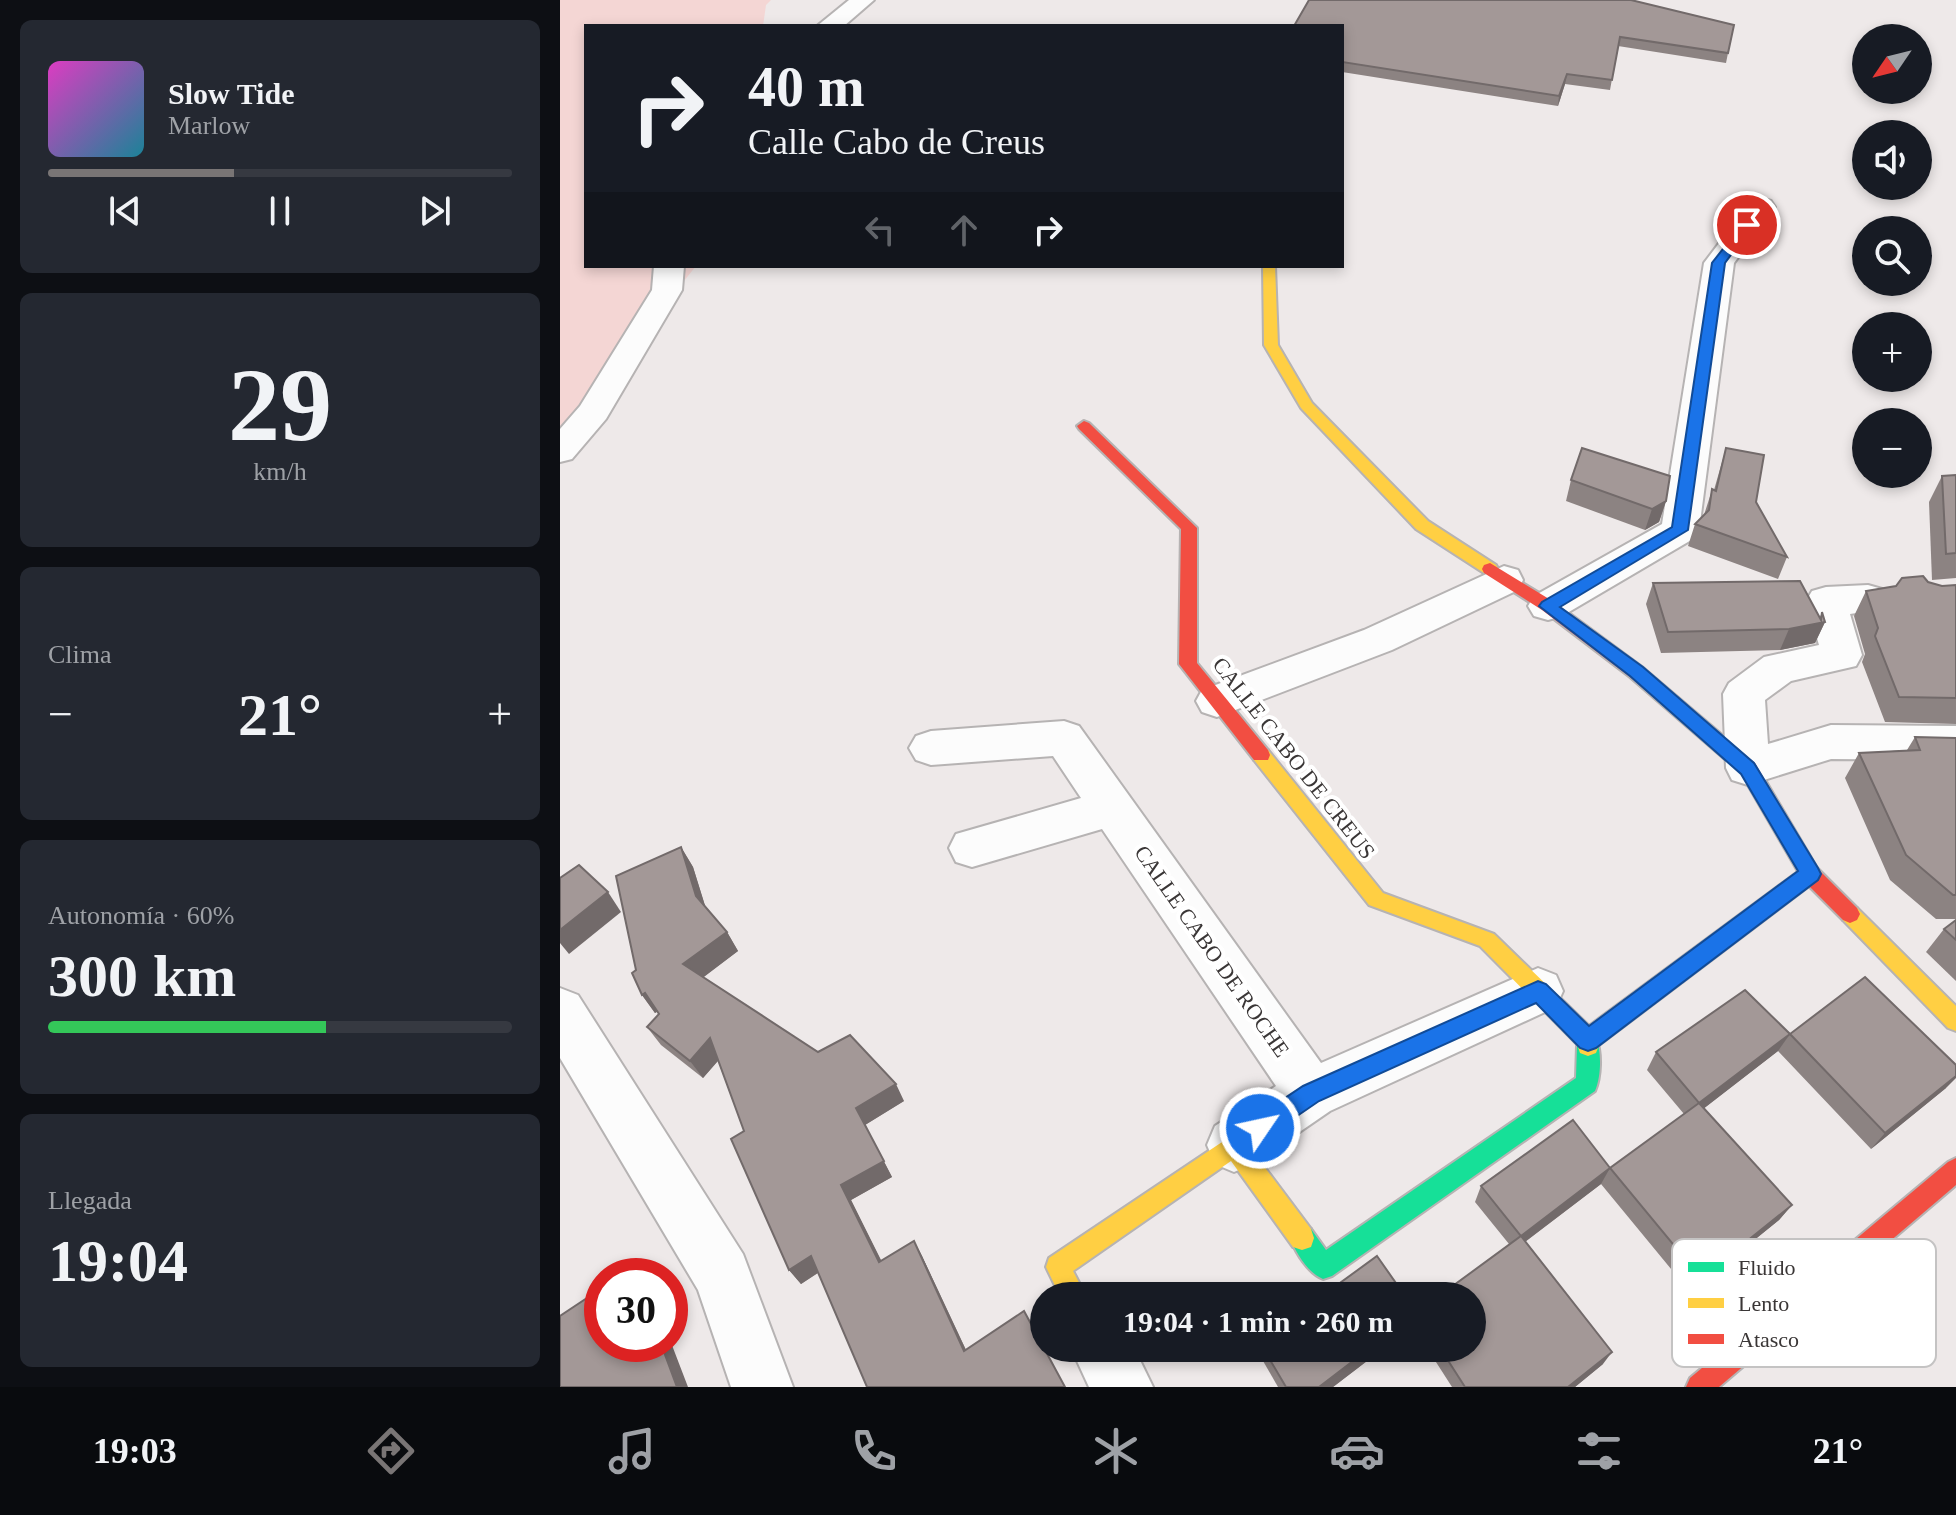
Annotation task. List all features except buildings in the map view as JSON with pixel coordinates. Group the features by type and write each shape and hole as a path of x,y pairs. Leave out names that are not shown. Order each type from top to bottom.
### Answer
{"street":[{"path":"832,24 863,0"},
{"path":"1548,606 1680,530 1719,263 1761,207"},
{"path":"560,451 594,412 667,290 669,268"},
{"path":"1269,268 1271,345 1306,405 1422,525 1548,606 1636,672 1748,768 1810,874 1956,1021"},
{"name":"CALLE CABO DE CREUS","path":"1084,426 1189,528 1188,664 1376,899 1487,940 1588,1040"},
{"path":"1217,701 1378,640 1504,580"},
{"path":"1748,768 1744,694 1779,668 1842,655 1826,601 1868,599"},
{"name":"CALLE CABO DE ROCHE","path":"931,748 1064,738 1311,1093"},
{"path":"1748,768 1831,742 1956,743"},
{"path":"972,848 1112,808"},
{"path":"1234,1145 1323,1267 1587,1083 1588,1040 1810,874"},
{"path":"1066,1282 1058,1267 1311,1093 1538,991"},
{"path":"560,1011 722,1275 762,1387"},
{"path":"1874,1239 1956,1170"},
{"path":"1109,1362 1122,1387"},
{"path":"1699,1387 1723,1367"}],"shaded area":[{"path":"560,0 771,0 766,5 763,24 584,24 584,268 694,268 560,436"}],"traffic: fast":[{"path":"1302,1238 1323,1267 1587,1083 1588,1046"}],"traffic: slow":[{"path":"1269,268 1271,345 1306,405 1422,525 1490,569"},
{"path":"1261,755 1376,899 1487,940 1588,1040"},
{"path":"1588,1046 1588,1040 1810,874"},
{"path":"1850,914 1956,1021"},
{"path":"1066,1282 1058,1267 1234,1145 1302,1238"}],"traffic: jam":[{"path":"1084,426 1189,528 1188,664 1261,755"},
{"path":"1490,569 1548,606 1636,672 1748,768 1810,874 1850,914"},
{"path":"1874,1239 1956,1170"},
{"path":"1699,1387 1723,1367"}],"route":[{"path":"1260,1128 1311,1093 1538,991 1588,1040 1810,874 1748,768 1636,672 1548,606 1680,530 1719,263 1747,225"}]}
